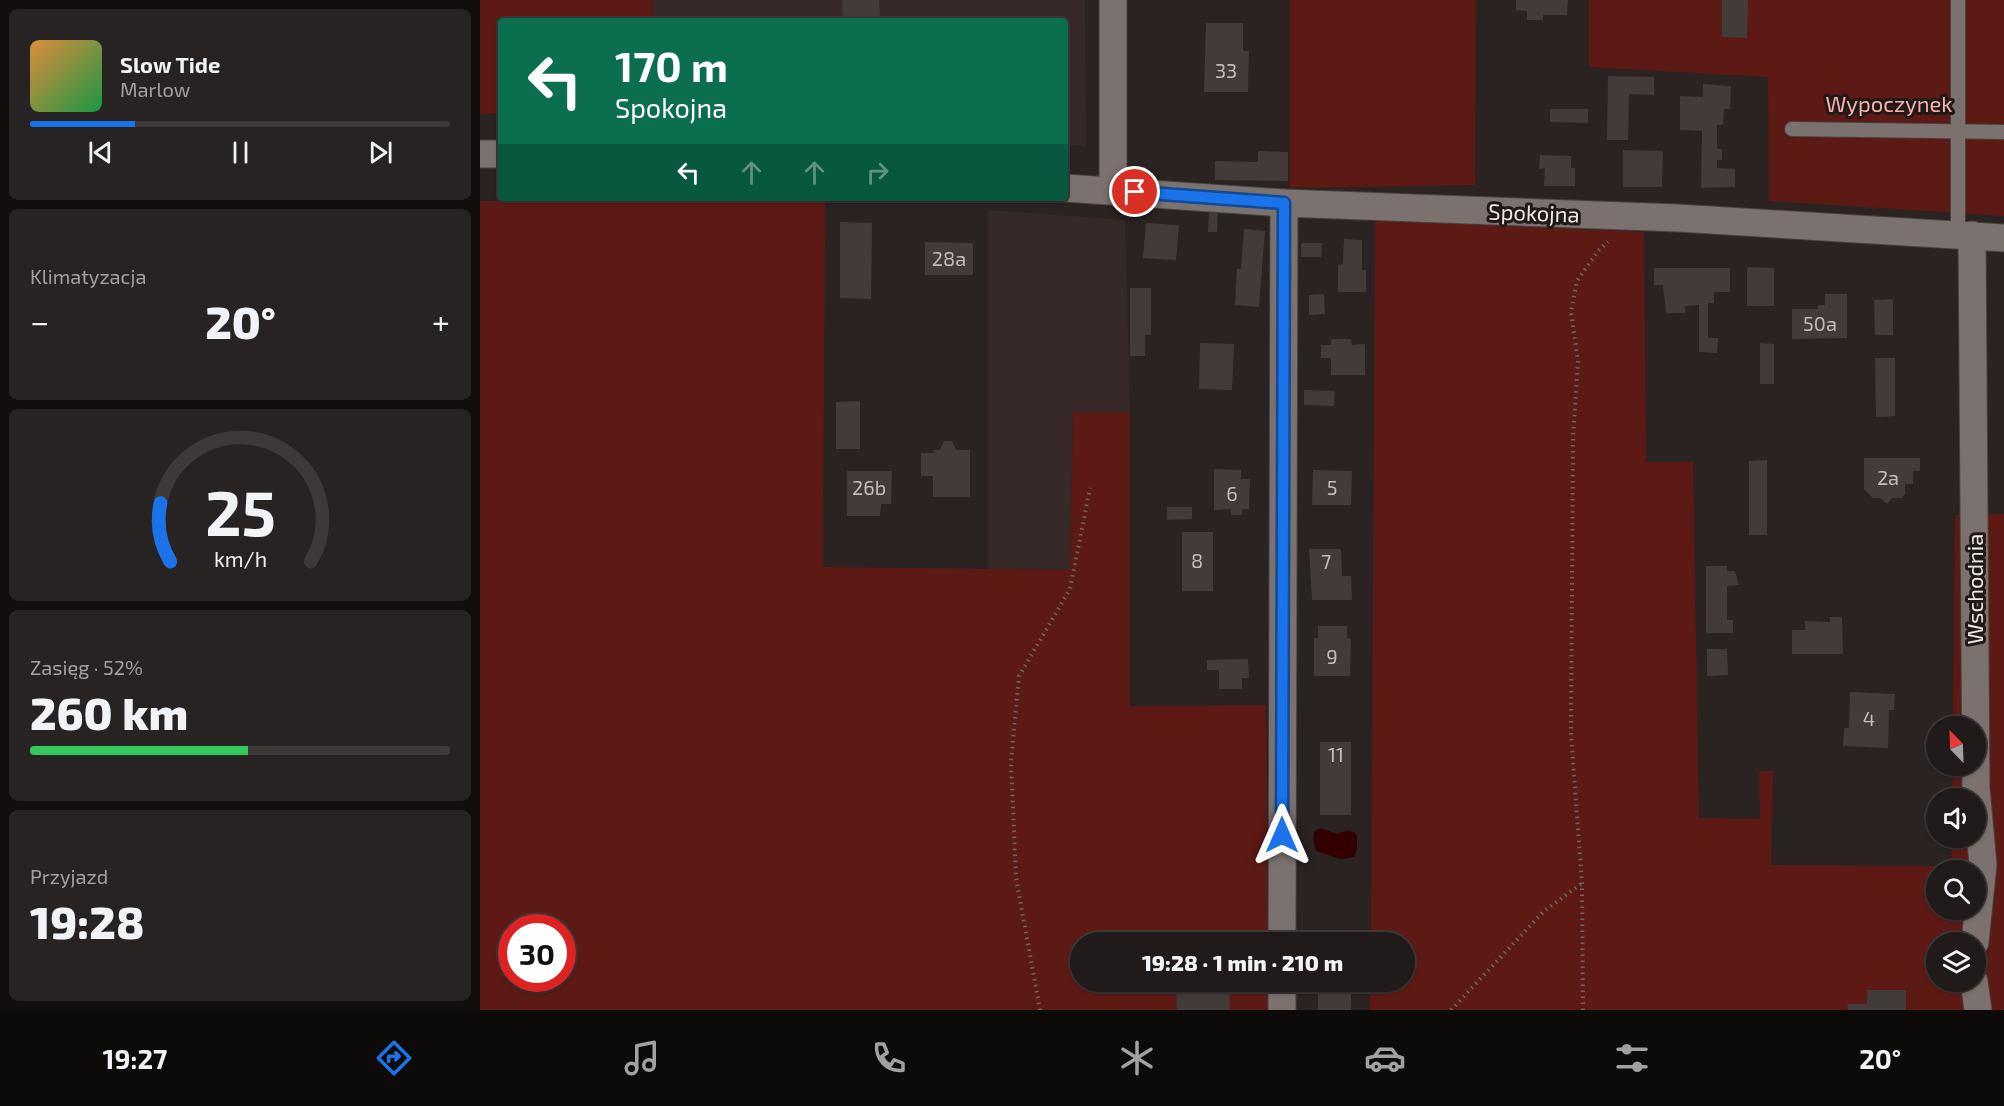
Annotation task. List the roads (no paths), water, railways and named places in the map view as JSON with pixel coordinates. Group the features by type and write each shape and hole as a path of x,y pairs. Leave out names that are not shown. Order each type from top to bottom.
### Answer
{"street":[{"path":"1113,0 1113,190"},
{"path":"480,154 498,154"},
{"name":"Spokojna","path":"1068,188 1284,203 1635,217 2004,238"},
{"path":"1282,932 1284,203"},
{"name":"Wschodnia","path":"1965,235 1976,788 1983,865 1976,932"},
{"path":"1282,992 1282,1010"},
{"path":"1976,992 1978,1010"}],"lane":[{"path":"1958,0 1958,132 1965,235"},
{"path":"1792,129 2004,132"}],"park label":[{"name":"Wypoczynek","path":"1889,104"}]}
